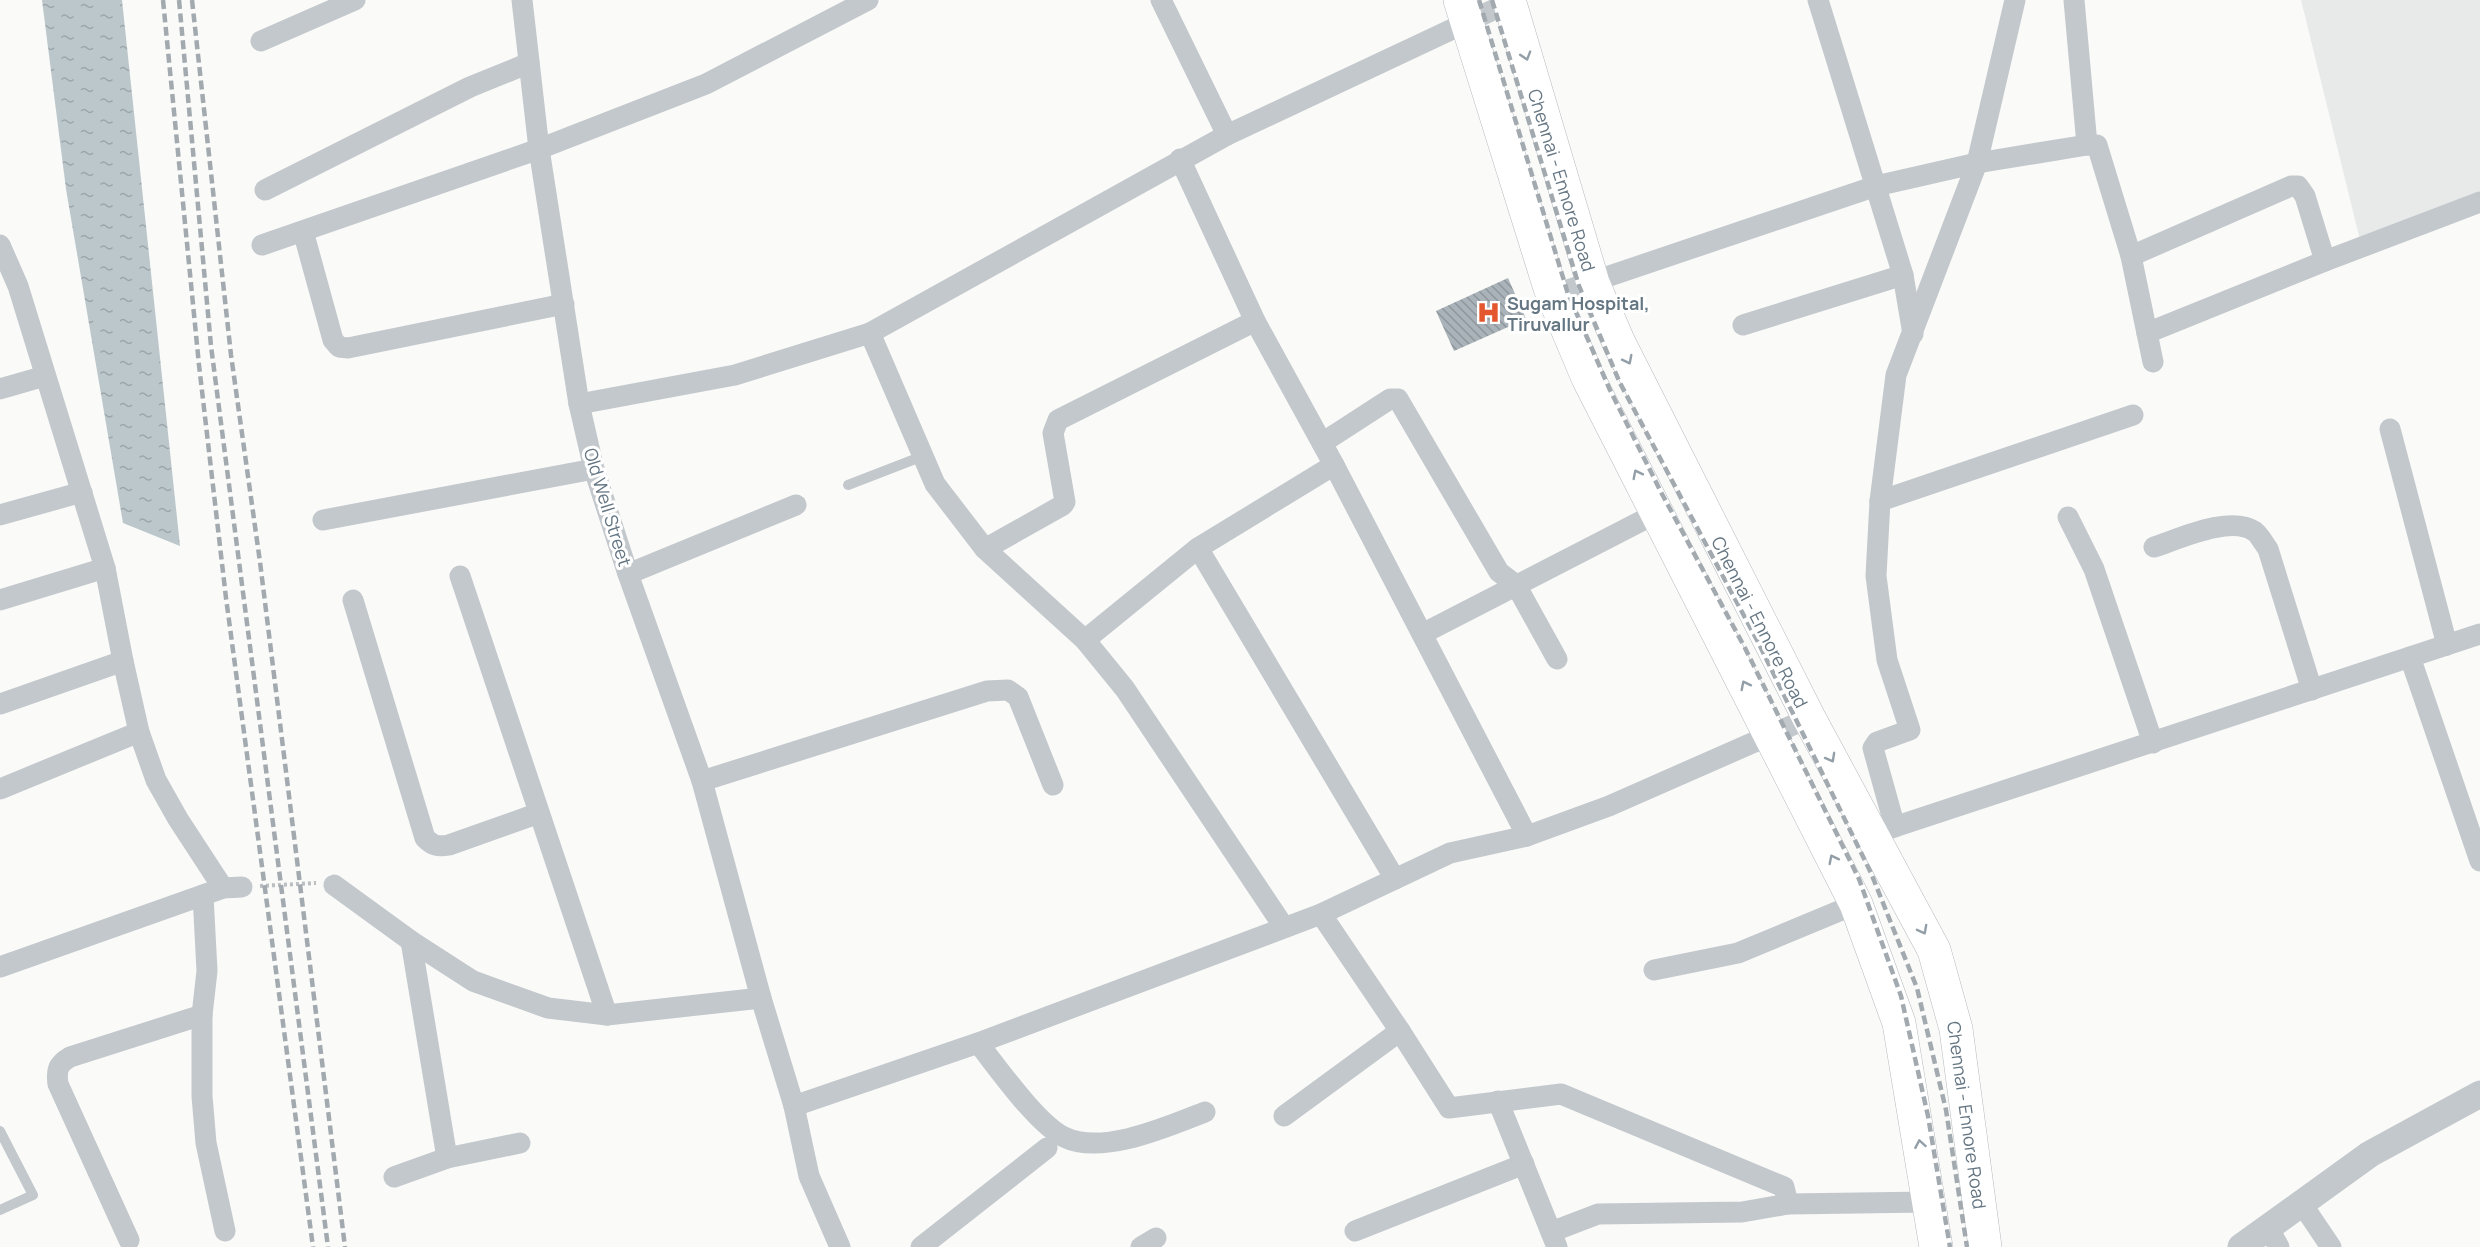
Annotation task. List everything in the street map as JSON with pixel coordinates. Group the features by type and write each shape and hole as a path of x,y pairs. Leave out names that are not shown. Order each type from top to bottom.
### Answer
{"main road":[{"name":"Chennai - Ennore Road","path":"1509,1 1593,283 1619,343 1809,718 1884,830 1934,950 1956,1029 1985,1247"},
{"path":"1463,11 1553,295 1588,378 1856,904 1899,1023 1936,1247"}],"street":[{"path":"261,41 354,0"},
{"name":"Old Well Street","path":"522,0 539,149 579,404 594,469 628,574 702,781 761,998 794,1106 809,1176 840,1247"},
{"path":"262,245 539,149 706,84 868,0"},
{"path":"1161,0 1227,135"},
{"path":"1818,0 1903,275 1913,334"},
{"path":"2015,0 1977,163 1896,375 1880,501 1876,576 1887,660 1910,730 1874,745 1884,830 2480,634"},
{"path":"2073,0 2087,145"},
{"path":"579,404 735,375 870,333 1180,159 1463,11 1509,1"},
{"path":"265,190 470,87 529,63"},
{"path":"1553,295 1876,186 1977,163 2097,145 2132,256 2153,362"},
{"path":"1180,159 1255,321 1334,465 1527,836"},
{"path":"2132,256 2291,186 2298,186 2305,196 2325,261"},
{"path":"2147,333 2325,261 2480,202"},
{"path":"303,231 333,340 339,346 348,348 564,304"},
{"path":"0,245 9,289 45,376 105,568 139,732 156,780 178,819 233,887 203,895 0,967"},
{"path":"1743,325 1903,275"},
{"path":"985,549 1063,506 1065,502 1053,433 1058,420 1255,321"},
{"path":"870,333 935,484 985,549 1085,640 1125,689 1284,927"},
{"path":"0,389 45,376"},
{"path":"1322,443 1390,399 1398,399 1499,572 1516,585 1557,659"},
{"path":"1880,501 2133,415"},
{"path":"2390,429 2447,645"},
{"path":"1085,640 1198,548 1334,465"},
{"path":"323,520 594,469"},
{"path":"0,515 82,492"},
{"path":"628,574 796,505"},
{"path":"1422,634 1658,513"},
{"path":"2068,517 2094,569 2153,743"},
{"path":"2154,547 2224,525 2241,525 2255,531 2268,549 2312,690"},
{"path":"1198,548 1395,879"},
{"path":"0,600 105,568"},
{"path":"460,576 606,1015"},
{"path":"353,600 425,838 438,847 449,845 539,813"},
{"path":"2410,657 2480,861"},
{"path":"0,704 123,661"},
{"path":"702,781 987,691 1008,690 1018,697 1053,785"},
{"path":"794,1106 978,1043 1320,915 1450,853 1527,836 1609,806 1809,718"},
{"path":"0,789 139,732"},
{"path":"334,885 411,941 473,981 548,1008 606,1015 761,998"},
{"path":"203,895 207,971 202,1015 202,1096 206,1143 225,1231"},
{"path":"1654,970 1738,953 1856,904"},
{"path":"1320,915 1400,1031 1449,1108 1454,1110 1498,1101 1561,1094 1784,1187 1788,1204"},
{"path":"411,941 447,1158"},
{"path":"129,1240 58,1084 56,1072 62,1061 70,1057 202,1015"},
{"path":"1284,1116 1400,1031"},
{"path":"978,1043 1022,1098 1051,1128 1065,1138 1099,1143 1123,1139 1160,1130 1206,1112"},
{"path":"2241,1247 2274,1238 2302,1204 2370,1154 2480,1094"},
{"path":"1498,1101 1554,1239 1598,1214 1742,1212 1788,1204 1929,1202"},
{"path":"394,1177 447,1158 520,1143"},
{"path":"921,1247 1047,1148"},
{"path":"1355,1231 1524,1164"},
{"path":"2302,1204 2331,1247"}],"lane":[{"path":"848,485 923,456"},
{"path":"0,1131 33,1195 0,1210"}],"path":[{"path":"233,887 316,883 334,885"}],"shaded area":[{"path":"2301,0 2480,0 2480,199 2361,244"}],"water":[{"path":"42,0 122,0 180,546 123,523 66,189"}],"building":[{"path":"1508,278 1526,319 1454,351 1436,311"}],"railway":[{"path":"163,0 199,365 226,598 313,1247"},
{"path":"179,0 211,346 328,1247"},
{"path":"192,0 231,355 260,562 345,1247"},
{"path":"1479,0 1568,294 1610,390 1662,494 1745,648 1859,879 1901,996 1928,1116 1950,1247"},
{"path":"1492,0 1579,286 1620,383 1758,642 1871,873 1917,988 1946,1110 1967,1247"}],"place":[{"name":"Sugam Hospital, Tiruvallur","path":"1489,313"}]}
